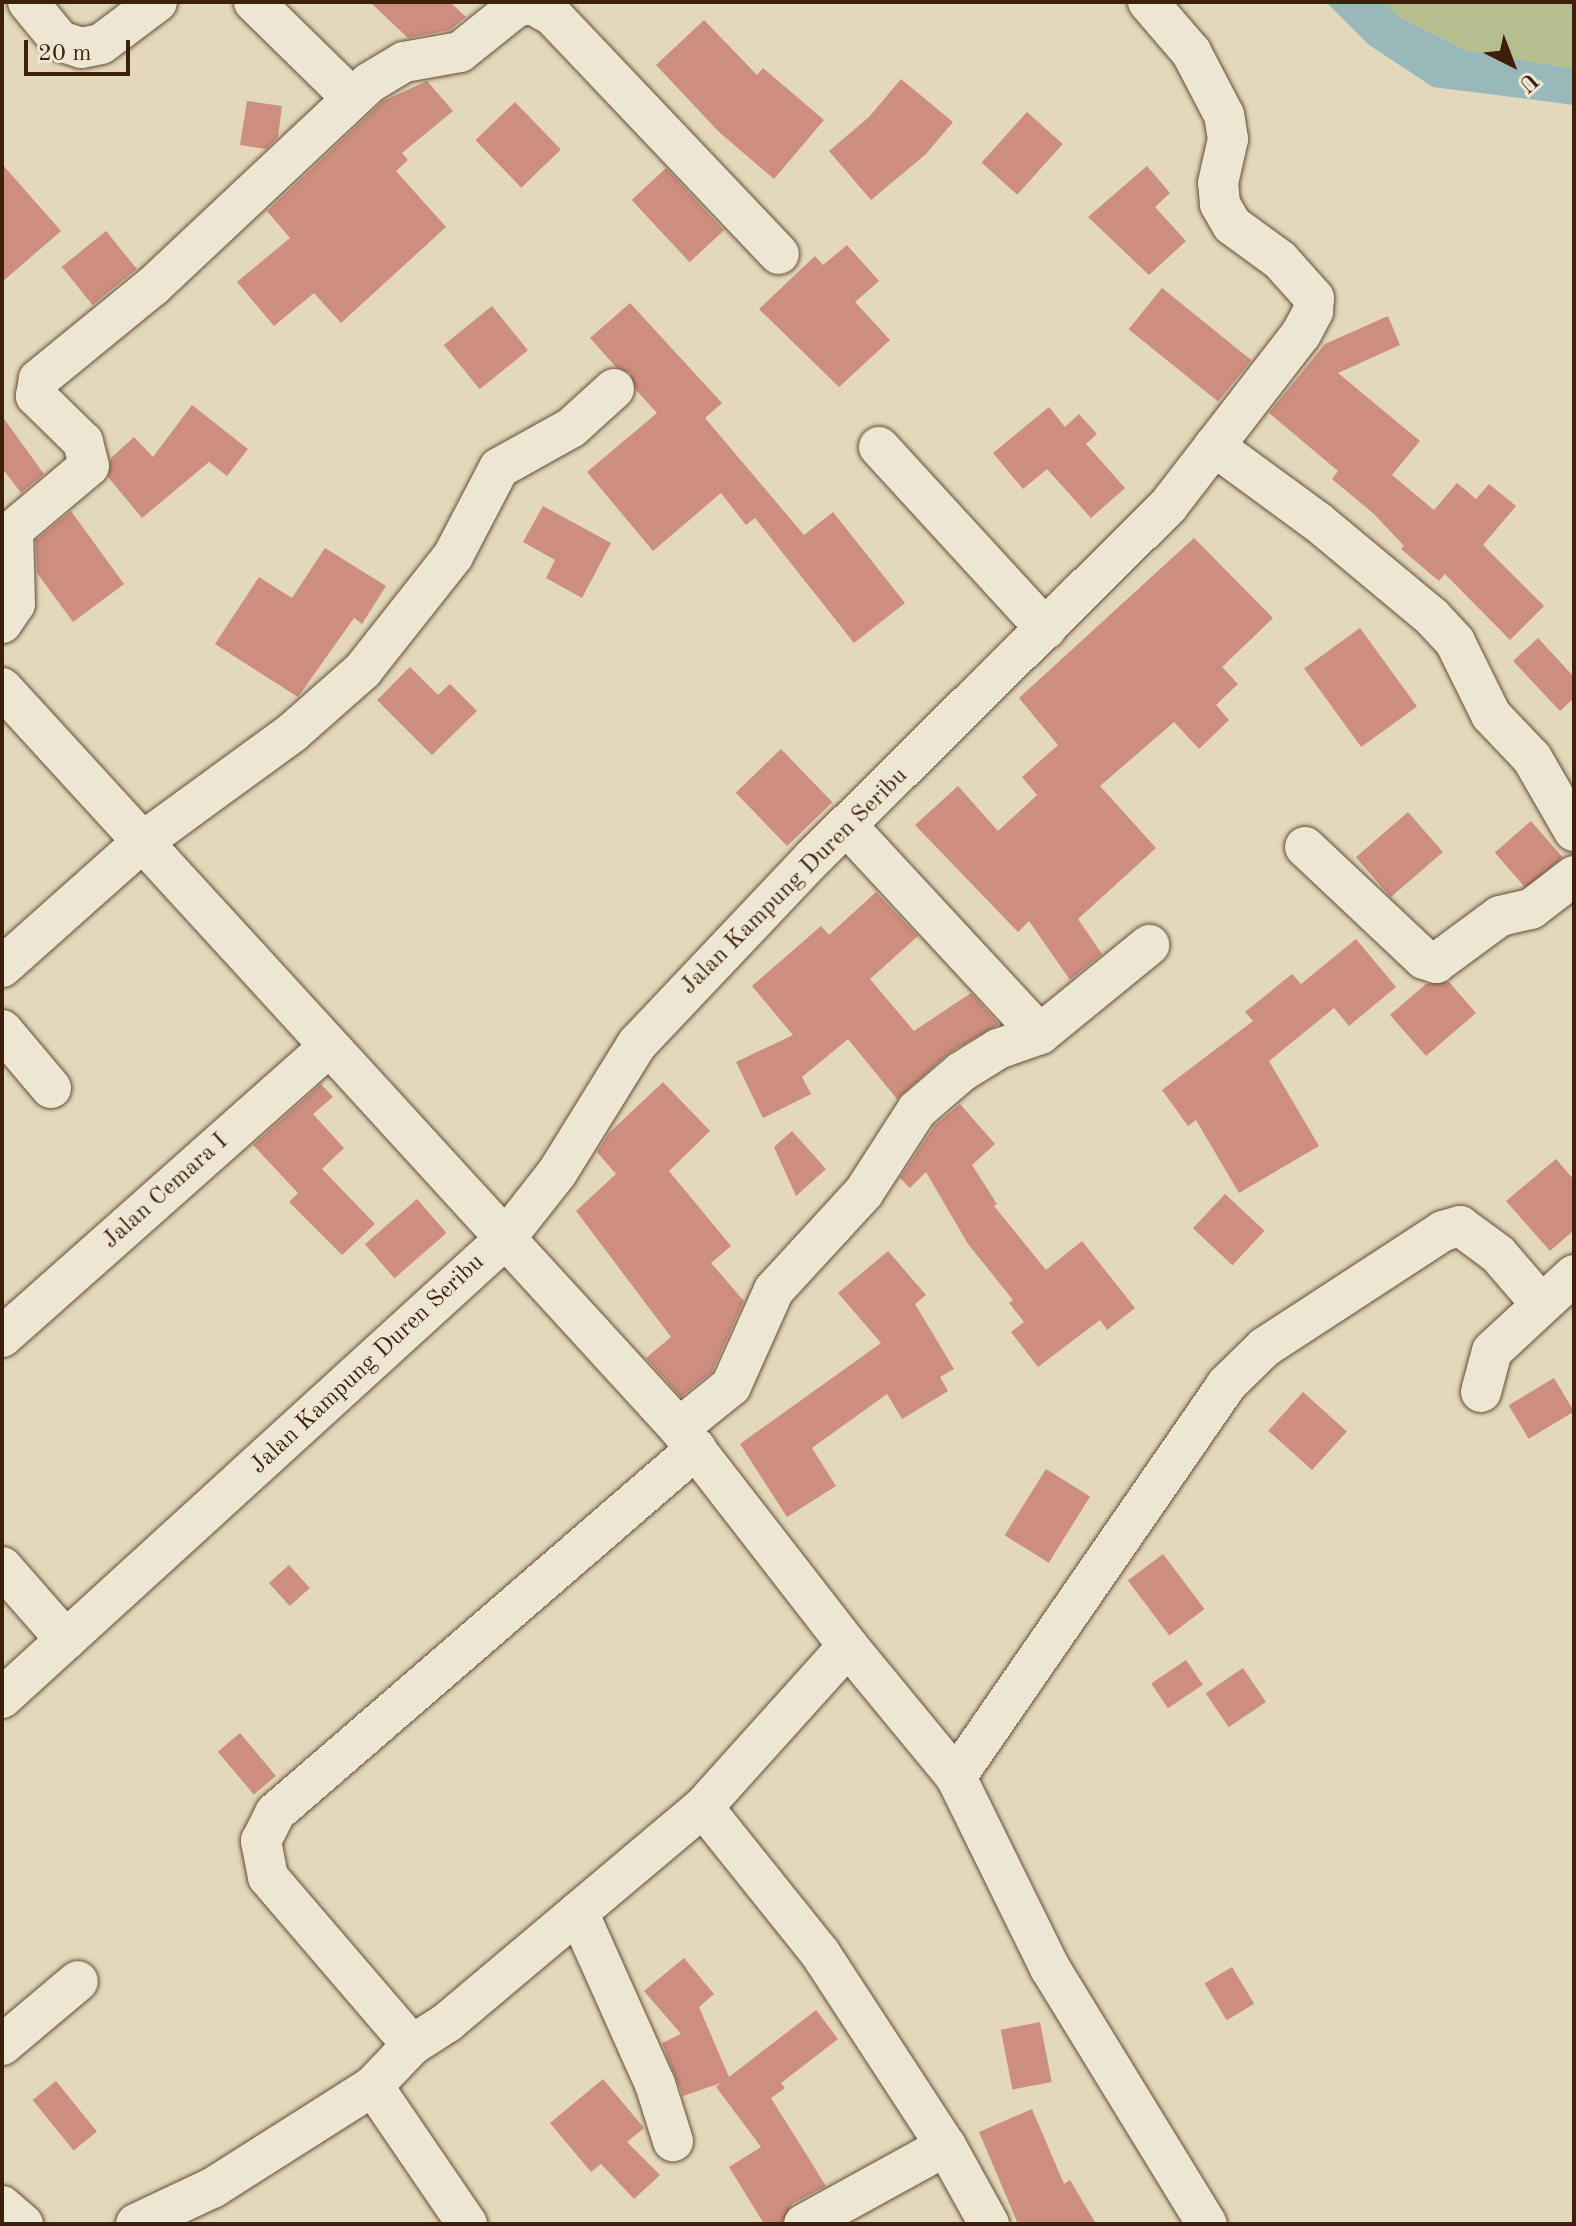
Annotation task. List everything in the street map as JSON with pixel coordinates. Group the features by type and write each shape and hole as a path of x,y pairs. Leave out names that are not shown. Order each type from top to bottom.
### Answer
{"street":[{"path":"28,2 60,41 81,48 101,44 157,2"},
{"path":"254,2 352,98"},
{"name":"Jalan Kampung Duren Seribu","path":"2,1698 505,1239 557,1173 637,1044 812,859 848,827 1168,506 1301,334 1313,311 1314,298 1280,260 1232,225 1220,204 1218,183 1228,139 1224,115 1191,52 1148,2"},
{"path":"2,623 15,604 13,530 89,466 83,442 36,396 39,379 169,271 352,98 404,62 460,52 500,15 530,3 553,16 779,254"},
{"path":"2,967 141,843 293,732 363,670 453,556 499,468 571,428 614,389"},
{"path":"1214,446 1318,522 1448,634 1478,679 1491,715 1532,758 1574,831"},
{"path":"879,447 1046,629"},
{"path":"2,688 688,1438 848,1646 956,1777 1050,1968 1207,2224"},
{"path":"848,827 1040,1034"},
{"path":"1305,847 1424,959 1436,963 1500,916 1531,909 1574,876"},
{"path":"412,2045 268,1877 261,1841 275,1813 688,1438 731,1386 774,1290 864,1192 917,1110 961,1072 998,1049 1040,1034 1149,945"},
{"path":"2,1030 51,1088"},
{"name":"Jalan Cemara I","path":"2,1337 329,1047"},
{"path":"956,1777 1226,1385 1265,1347 1443,1231 1460,1226 1498,1254 1541,1304"},
{"path":"1481,1392 1492,1351 1574,1275"},
{"path":"2,1567 66,1640"},
{"path":"136,2224 235,2175 373,2086 412,2045 448,2022 703,1807 848,1646"},
{"path":"703,1807 820,1953 946,2146 989,2224"},
{"path":"578,1912 655,2084 673,2141"},
{"path":"2,2045 78,1981"},
{"path":"373,2086 467,2224"},
{"path":"804,2224 946,2146"},
{"path":"2,2206 23,2224"}],"green space":[{"path":"1383,2 1574,2 1574,69 1466,50 1399,17"}],"water":[{"path":"1326,2 1383,2 1399,17 1466,50 1574,69 1574,105 1433,87 1369,45"}],"building":[{"path":"370,2 450,2 466,17 450,30 408,38"},
{"path":"704,20 757,75 763,68 824,120 774,179 719,132 656,65"},
{"path":"901,79 953,122 926,154 871,200 829,151 869,117"},
{"path":"427,81 453,111 402,153 408,160 396,171 446,227 341,323 314,293 274,326 237,282 290,238 267,211 383,101"},
{"path":"247,101 282,106 278,137 266,149 240,145"},
{"path":"515,102 561,149 521,188 475,140"},
{"path":"1027,112 1063,144 1017,195 981,163"},
{"path":"2,164 61,231 2,282"},
{"path":"1147,166 1170,193 1155,207 1186,241 1149,275 1088,217"},
{"path":"666,168 724,230 690,262 632,200"},
{"path":"106,231 137,269 93,305 62,267"},
{"path":"847,245 879,281 855,302 890,340 839,387 759,309 815,256 823,265"},
{"path":"1162,288 1251,360 1218,402 1129,329"},
{"path":"630,303 722,403 705,418 804,535 833,512 905,603 854,643 755,518 746,525 721,493 653,551 587,472 657,413 636,390 630,373 616,367 590,338"},
{"path":"492,306 528,350 480,389 444,345"},
{"path":"1388,316 1400,345 1338,373 1420,441 1392,475 1434,510 1457,483 1476,499 1489,484 1516,506 1483,545 1544,606 1510,640 1445,574 1439,581 1401,549 1404,546 1374,514 1332,479 1338,471 1269,413 1325,344"},
{"path":"192,405 248,449 227,476 209,462 142,518 108,477 111,458 134,437 153,457"},
{"path":"1049,407 1065,427 1079,414 1097,434 1086,444 1125,488 1091,518 1047,469 1023,489 993,453"},
{"path":"2,416 44,474 21,493 2,468"},
{"path":"543,506 611,543 582,598 546,578 555,560 523,542"},
{"path":"71,511 124,584 73,622 37,573 36,540"},
{"path":"1194,538 1273,618 1222,667 1238,684 1216,705 1229,720 1199,749 1174,722 1100,786 1156,848 1078,919 1102,954 1070,980 1029,921 1018,932 915,825 958,786 998,831 1037,795 1022,777 1058,745 1019,698"},
{"path":"325,548 386,586 362,624 354,618 298,697 215,644 259,577 292,598"},
{"path":"1360,628 1417,706 1361,747 1304,669"},
{"path":"1538,638 1574,677 1574,698 1560,711 1513,661"},
{"path":"410,667 438,695 450,684 477,711 432,755 377,700"},
{"path":"781,749 832,802 787,846 736,793"},
{"path":"1408,812 1443,852 1391,897 1356,857"},
{"path":"1531,821 1562,857 1526,889 1495,852"},
{"path":"876,892 918,936 870,979 914,1031 971,993 999,1024 949,1053 897,1099 848,1039 802,1077 811,1094 763,1118 736,1062 793,1035 752,986 821,926 829,935"},
{"path":"1356,939 1396,987 1349,1026 1334,1008 1269,1061 1319,1146 1239,1193 1196,1120 1188,1126 1162,1090 1253,1021 1245,1012 1292,974 1301,984"},
{"path":"1449,982 1476,1013 1426,1056 1390,1015 1426,984"},
{"path":"663,1082 710,1131 669,1171 731,1246 711,1263 744,1301 712,1372 681,1397 646,1358 671,1337 576,1211 616,1174 597,1152 609,1133"},
{"path":"321,1084 333,1097 313,1114 344,1148 322,1169 375,1224 342,1255 289,1202 298,1193 253,1145"},
{"path":"960,1104 995,1144 972,1165 997,1204 994,1206 1046,1270 1082,1241 1135,1308 1107,1330 1100,1320 1038,1367 1011,1332 1024,1322 1009,1303 1013,1300 968,1244 926,1172 910,1188 900,1178 935,1125"},
{"path":"792,1131 826,1169 796,1196 774,1147"},
{"path":"1556,1159 1574,1180 1574,1230 1550,1251 1506,1201"},
{"path":"1225,1194 1264,1231 1232,1265 1193,1228"},
{"path":"417,1199 447,1233 394,1278 365,1244"},
{"path":"888,1251 926,1295 915,1304 954,1369 940,1377 948,1391 902,1419 887,1394 812,1448 836,1486 787,1517 740,1444 881,1343 838,1293"},
{"path":"1554,1378 1574,1411 1529,1439 1509,1405"},
{"path":"1303,1392 1347,1431 1312,1470 1268,1431"},
{"path":"1046,1469 1090,1497 1049,1563 1005,1535"},
{"path":"1163,1554 1205,1609 1169,1636 1128,1580"},
{"path":"289,1565 310,1588 290,1606 269,1583"},
{"path":"1186,1660 1203,1685 1168,1708 1151,1683"},
{"path":"1243,1668 1266,1702 1229,1727 1206,1693"},
{"path":"240,1733 276,1776 254,1795 218,1752"},
{"path":"684,1958 714,1994 699,2007 729,2077 816,2010 838,2039 781,2083 785,2088 771,2098 826,2186 792,2204 781,2224 764,2224 729,2167 761,2147 716,2087 721,2083 683,2096 662,2043 681,2034 644,1991"},
{"path":"1232,1967 1254,2004 1227,2020 1205,1983"},
{"path":"1040,2022 1052,2082 1012,2090 1001,2030"},
{"path":"603,2079 644,2128 627,2142 660,2175 634,2199 601,2164 591,2172 550,2123"},
{"path":"56,2081 97,2132 74,2150 33,2100"},
{"path":"1032,2109 1064,2184 1070,2180 1096,2224 1018,2224 979,2132"}]}
